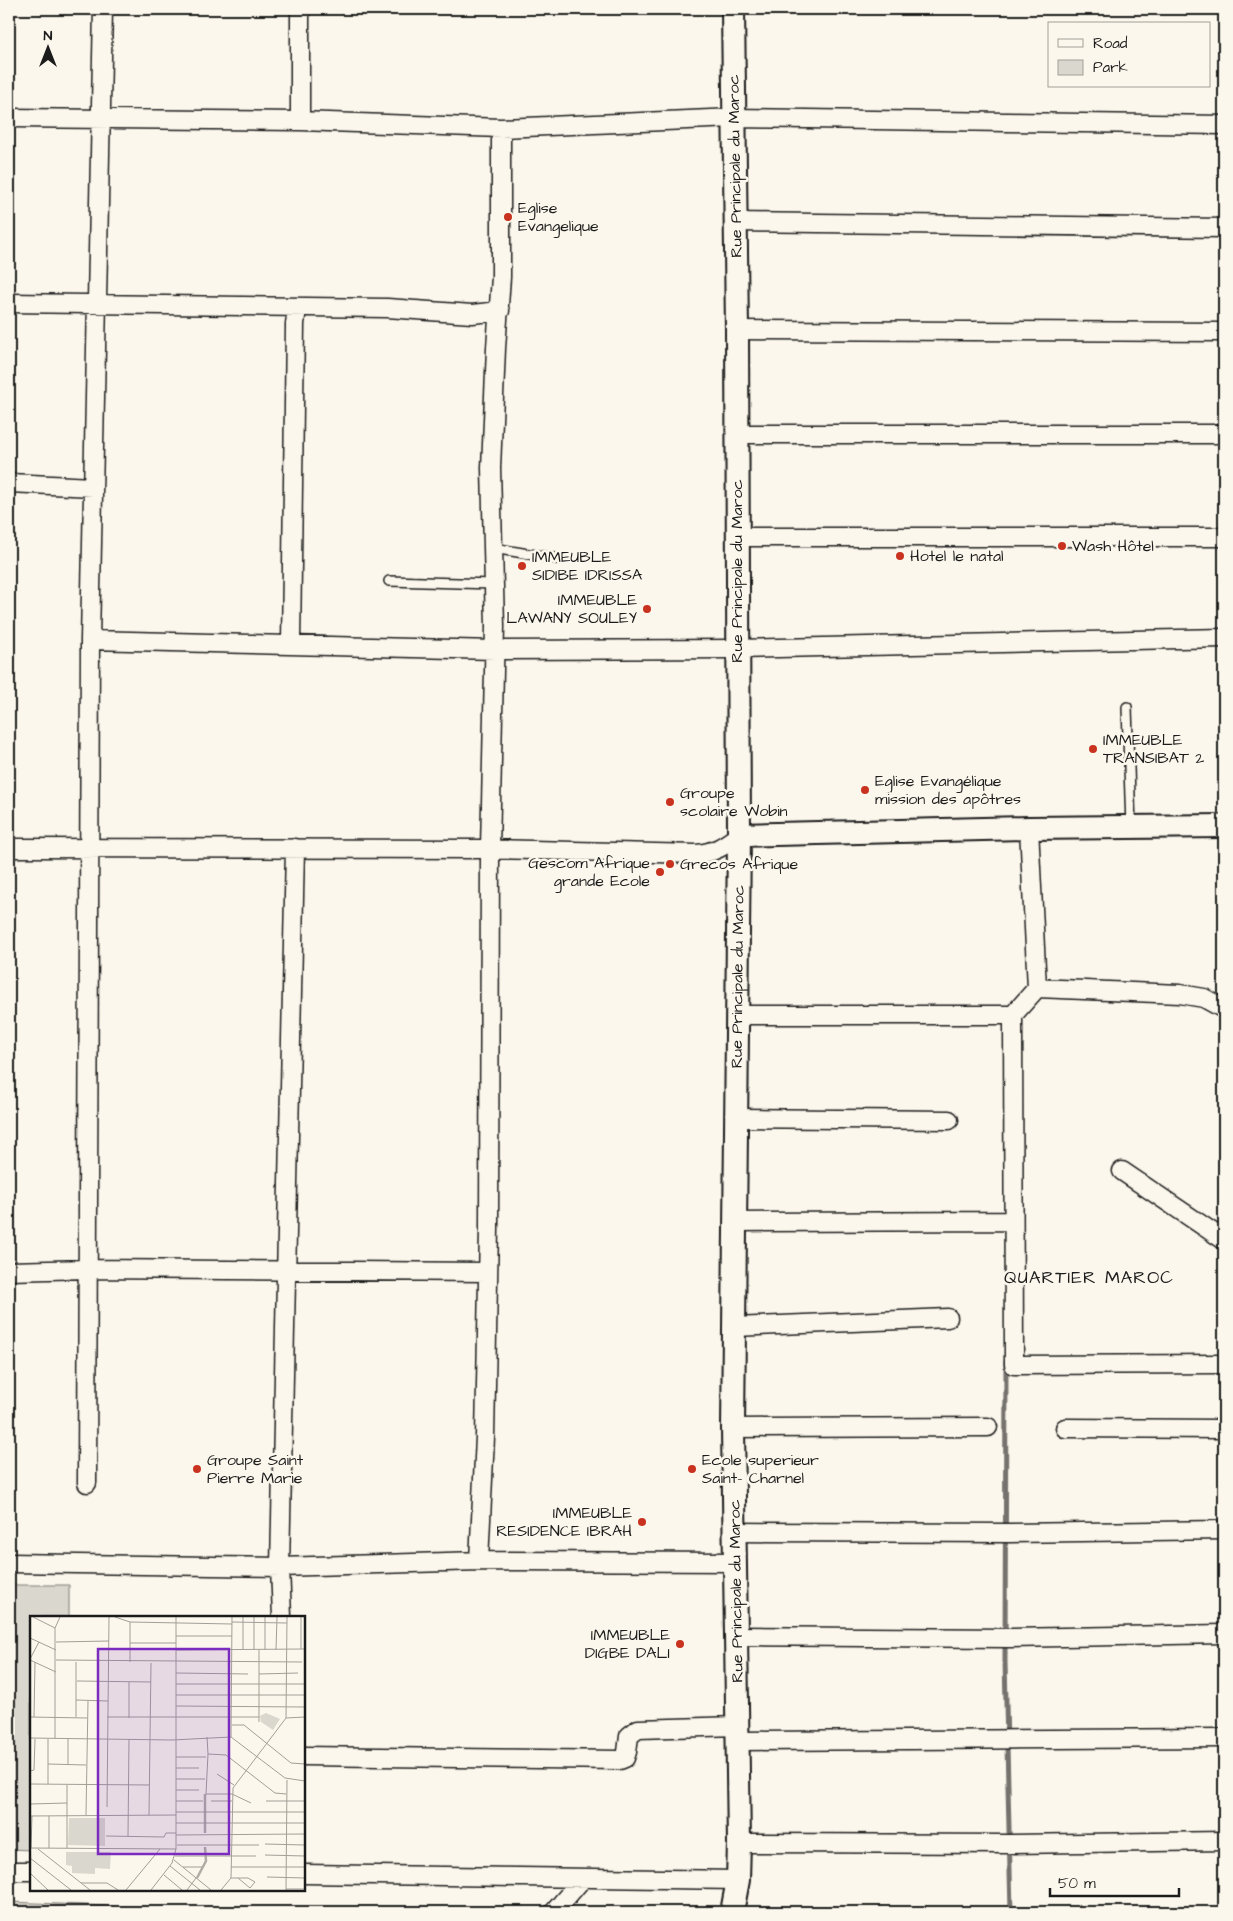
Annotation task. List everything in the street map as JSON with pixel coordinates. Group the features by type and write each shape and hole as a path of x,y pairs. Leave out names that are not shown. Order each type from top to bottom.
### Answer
{"street":[{"path":"87,1483 90,640 103,9"},
{"path":"300,9 300,121"},
{"name":"Rue Principale du Maroc","path":"732,1912 738,1880 739,1843 733,1428 739,835 737,330 733,9"},
{"path":"9,118 300,121 501,128 734,118 1224,125"},
{"path":"479,1561 485,1437 489,1229 490,849 495,650 491,512 492,436 496,348 500,311 501,128"},
{"path":"735,222 1224,228"},
{"path":"9,303 387,308 472,314 500,311"},
{"path":"290,644 295,324 297,308"},
{"path":"737,330 1224,332"},
{"path":"737,434 1224,434"},
{"path":"9,483 93,487"},
{"path":"737,538 1224,537"},
{"path":"90,640 495,650 738,649 1224,638"},
{"path":"9,848 490,849 708,853 719,850 739,835 1028,828 1224,826"},
{"path":"1028,828 1037,988 1013,1015 1014,1365 1224,1364"},
{"path":"282,1616 280,1567 295,848"},
{"path":"1037,988 1180,994 1204,998 1224,1009"},
{"path":"737,1015 1013,1015"},
{"path":"736,1118 949,1120"},
{"path":"1122,1172 1224,1240"},
{"path":"735,1222 1013,1222"},
{"path":"9,1271 88,1269 287,1272 488,1272"},
{"path":"734,1327 948,1318"},
{"path":"733,1428 988,1427"},
{"path":"1065,1428 1224,1429"},
{"path":"735,1532 1010,1533 1224,1530"},
{"path":"9,1563 280,1567 479,1561 735,1562"},
{"path":"737,1636 1010,1638 1224,1634"},
{"path":"305,1756 620,1760 625,1758 628,1752 629,1736 638,1729 738,1733 1224,1738"},
{"path":"739,1843 1012,1844 1224,1841"},
{"path":"9,1871 30,1871"},
{"path":"305,1874 738,1880"},
{"path":"554,1912 582,1878"}],"lane":[{"path":"493,548 559,559"},
{"path":"389,581 493,584"},
{"path":"1127,707 1131,827"}],"green space":[{"path":"9,1585 69,1585 69,1616 30,1616 30,1850 9,1849"},
{"path":"9,1902 108,1906 121,1908 121,1912 9,1912"}],"waterway":[{"path":"1006,1361 1005,1661 1011,1912"}],"place":[{"name":"Eglise Evangelique","path":"508,217"},
{"name":"Wash Hôtel","path":"1062,546"},
{"name":"Hotel le natal","path":"900,556"},
{"name":"IMMEUBLE SIDIBE IDRISSA","path":"522,566"},
{"name":"IMMEUBLE LAWANY SOULEY","path":"647,609"},
{"name":"IMMEUBLE TRANSIBAT 2","path":"1093,749"},
{"name":"Eglise Evangélique mission des apôtres","path":"865,790"},
{"name":"Groupe scolaire Wobin","path":"670,802"},
{"name":"Grecos Afrique","path":"670,864"},
{"name":"Gescom Afrique grande Ecole","path":"660,872"},
{"name":"Groupe Saint Pierre Marie","path":"197,1469"},
{"name":"Ecole superieur Saint- Charnel","path":"692,1469"},
{"name":"IMMEUBLE RESIDENCE IBRAH","path":"642,1522"},
{"name":"IMMEUBLE DIGBE DALI","path":"680,1644"}],"district":[{"name":"QUARTIER MAROC","path":"1089,1277"}]}
